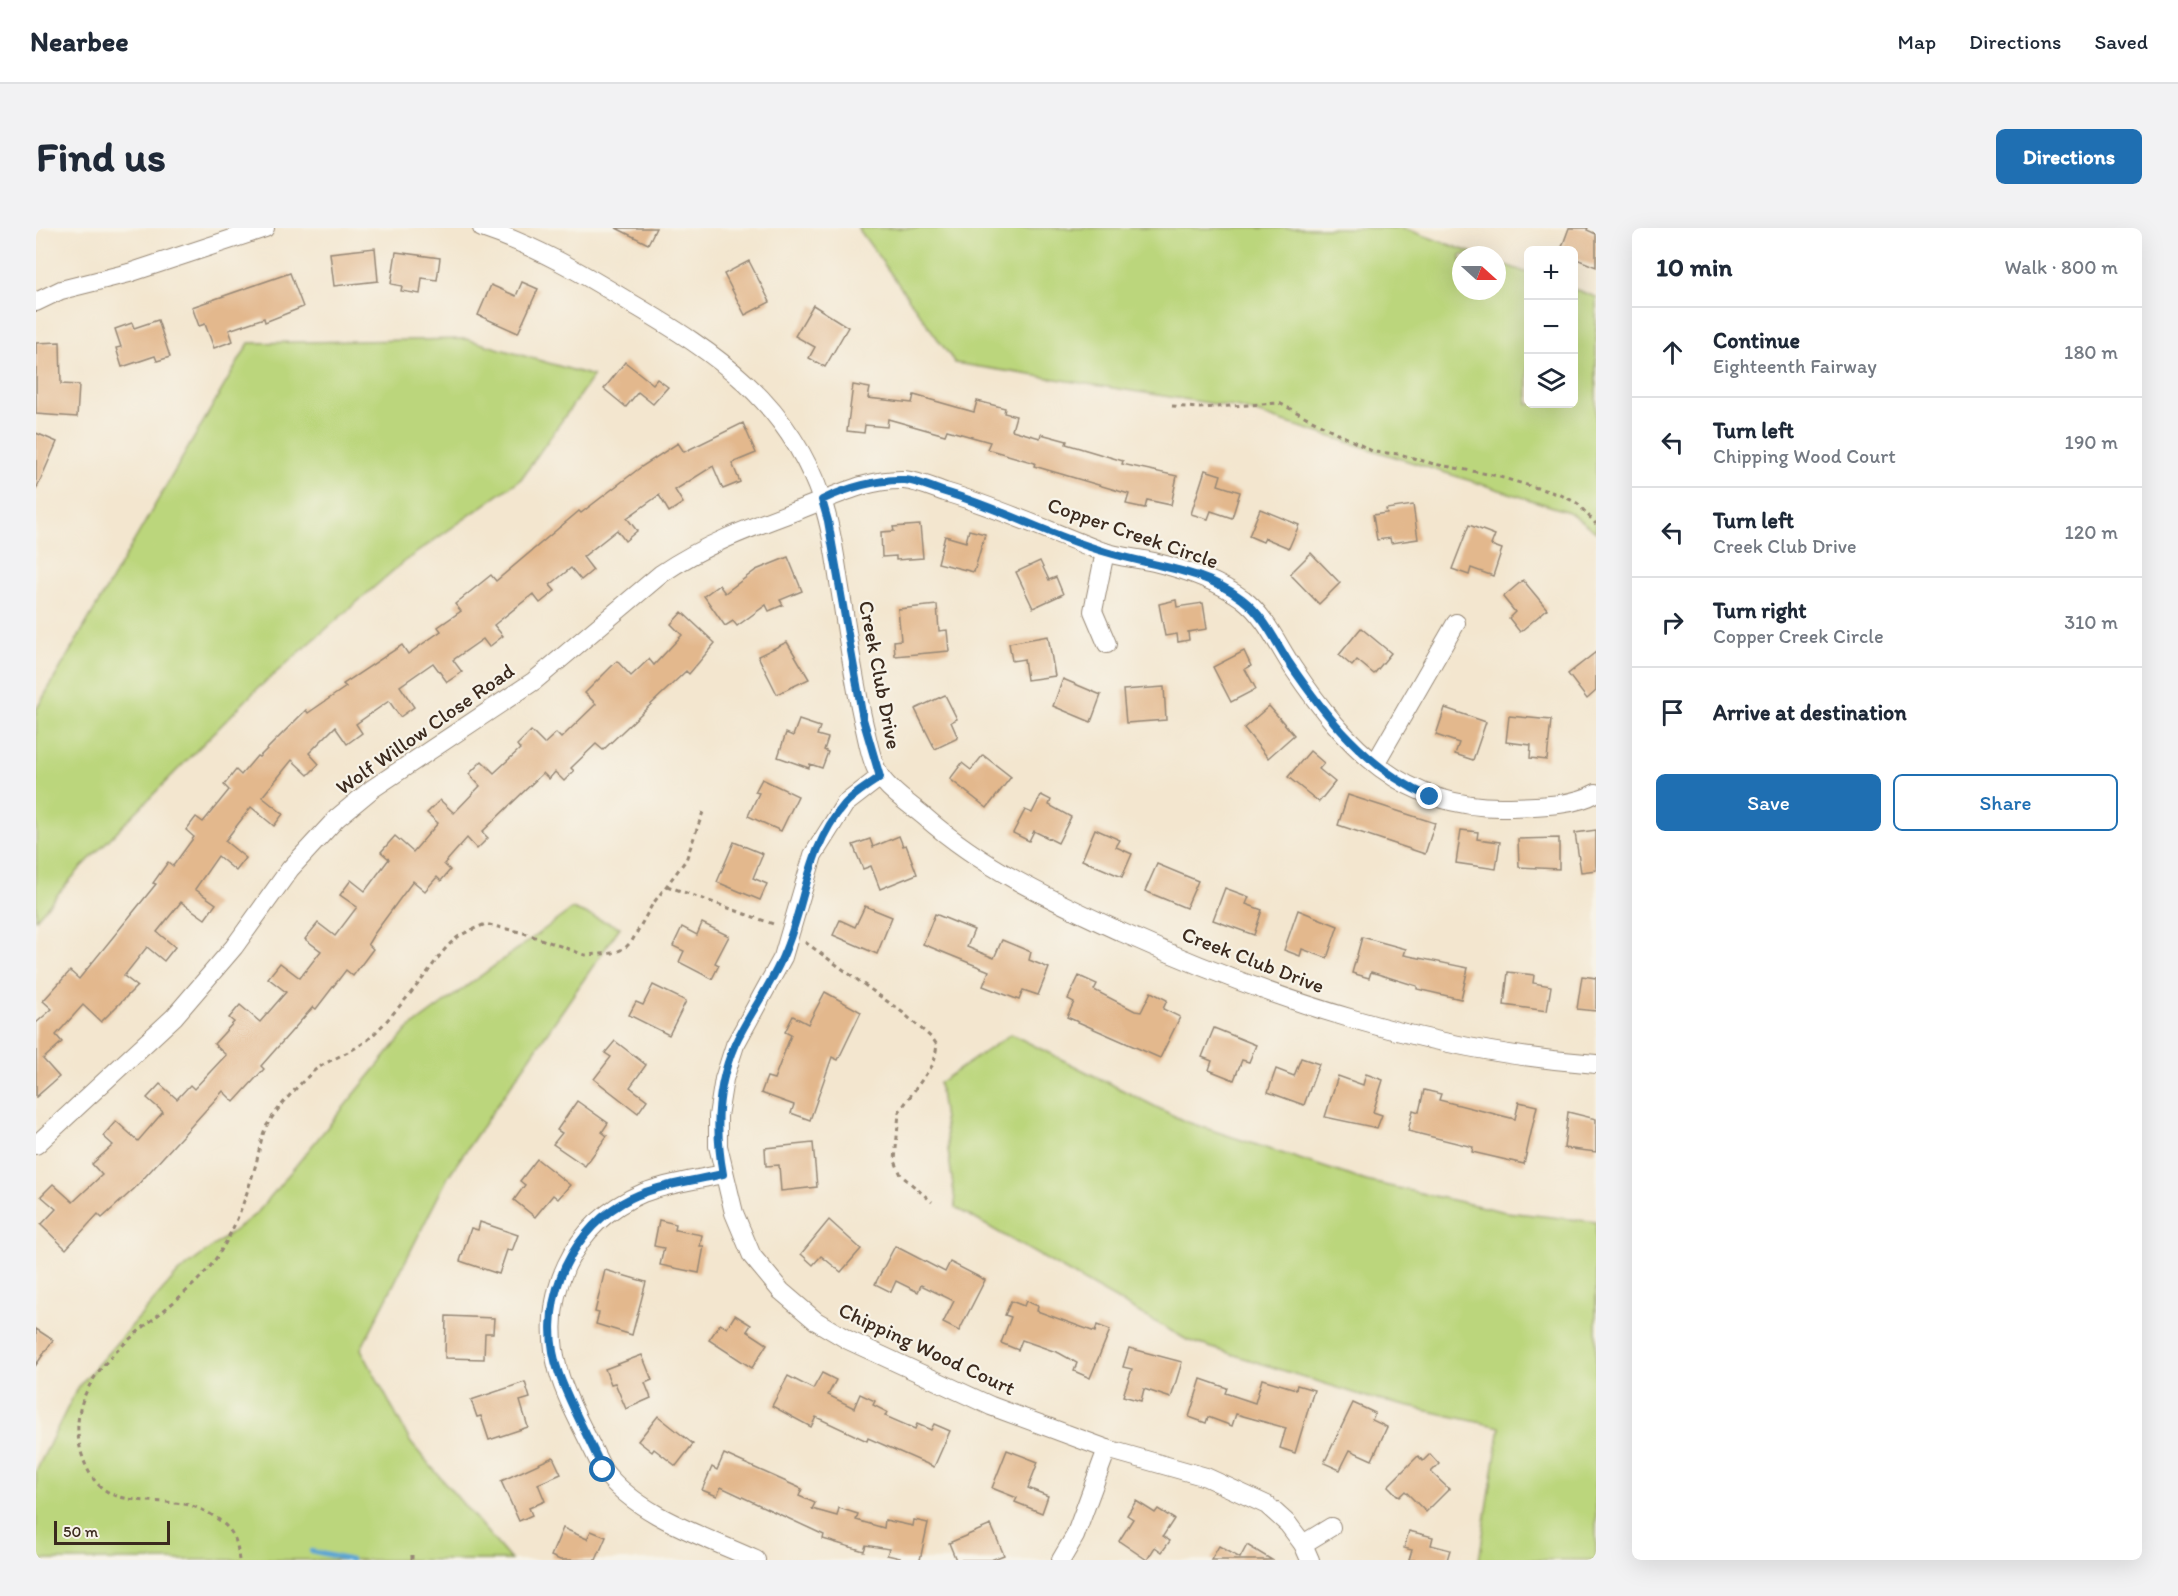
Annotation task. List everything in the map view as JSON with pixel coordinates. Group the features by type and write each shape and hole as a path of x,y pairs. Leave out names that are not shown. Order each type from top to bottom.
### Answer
{"street":[{"path":"36,302 61,290 129,273 245,231 265,228"},
{"name":"Creek Club Drive","path":"482,228 512,238 569,265 718,357 746,381 772,410 794,442 822,500 828,521 863,719 880,777 976,858 1060,904 1252,987 1338,1016 1449,1046 1596,1064"},
{"path":"36,285 61,290"},
{"name":"Copper Creek Circle","path":"822,500 841,491 906,480 978,502 1105,552 1155,563 1203,579 1242,599 1259,614 1318,705 1341,733 1409,788 1430,797 1475,806 1544,805 1590,797 1596,793"},
{"name":"Wolf Willow Close Road","path":"36,1145 174,1017 234,947 290,869 329,826 372,789 534,681 661,574 681,560 730,535 822,500"},
{"path":"1105,552 1094,611 1107,644"},
{"path":"1376,762 1456,623"},
{"name":"Chipping Wood Court","path":"880,777 845,804 813,855 783,957 735,1045 724,1079 718,1116 718,1146 734,1213 752,1256 781,1291 816,1321 848,1340 992,1406 1107,1449 1206,1477 1267,1505 1288,1524 1306,1552"},
{"path":"723,1174 644,1193 622,1203 600,1220 580,1240 566,1263 553,1305 551,1329 559,1373 603,1470 612,1481 634,1502 654,1514 756,1560"},
{"path":"1061,1560 1075,1536 1107,1449"},
{"path":"1306,1552 1331,1527"}],"path":[{"path":"1172,406 1199,408 1279,403 1374,452 1398,454 1434,464 1493,475 1561,495 1577,503 1596,524"},
{"path":"239,1560 231,1533 218,1520 199,1509 184,1504 133,1502 117,1498 105,1491 93,1478 81,1451 77,1421 92,1378 127,1340 183,1296 213,1263 237,1220 266,1128 276,1113 316,1070 371,1037 404,1002 453,940 485,924 524,933 585,955 614,953 632,941 652,905 686,860 703,812"},
{"path":"667,886 784,929"},
{"path":"802,940 902,1012 933,1039 937,1046 934,1063 899,1112 895,1161 901,1175 933,1202"}],"green space":[{"path":"858,228 1403,228 1453,246 1452,300 1506,300 1506,265 1524,272 1524,408 1578,408 1578,290 1596,297 1596,532 1569,512 1240,408 955,363"},
{"path":"466,339 593,376 521,479 402,563 256,690 78,871 36,919 36,710 249,343"},
{"path":"572,909 620,927 449,1175 361,1349 411,1443 511,1560 36,1560 36,1471 78,1387 178,1273 257,1213 407,1030"},
{"path":"1011,1034 1184,1121 1366,1181 1506,1212 1596,1222 1596,1560 1479,1560 1500,1427 1370,1398 1187,1340 956,1208 939,1083"}],"building":[{"path":"616,228 656,228 648,244"},
{"path":"1569,228 1588,228 1587,230 1596,234 1596,267 1578,260 1578,246 1562,246"},
{"path":"375,248 378,281 334,286 330,253"},
{"path":"396,252 440,258 437,280 422,278 420,294 401,291 402,286 391,284"},
{"path":"749,261 770,302 745,315 724,274"},
{"path":"290,273 303,307 265,322 264,318 229,330 233,341 214,348 205,324 199,326 192,307"},
{"path":"522,282 538,289 518,333 478,315 491,285 516,296"},
{"path":"813,305 848,327 825,367 809,358 815,347 795,336"},
{"path":"158,320 170,357 157,361 155,356 122,367 116,348 121,347 115,329 132,323 134,328"},
{"path":"60,342 61,384 79,385 77,417 36,414 36,343"},
{"path":"625,362 653,384 657,379 668,387 653,404 638,392 626,407 604,389"},
{"path":"853,385 870,388 868,398 912,403 914,395 974,412 977,401 1005,408 1004,413 1016,416 1012,430 1040,438 1041,434 1067,441 1066,444 1123,461 1122,464 1177,476 1171,505 1147,500 1145,508 1126,504 1129,494 1034,466 1035,463 987,449 990,442 947,430 945,435 888,419 887,427 865,425 864,433 847,431"},
{"path":"743,423 756,453 732,463 740,482 723,489 713,466 675,490 683,503 669,512 659,495 627,518 637,531 625,541 617,530 583,557 593,570 581,580 571,568 550,585 555,591 540,603 533,594 494,625 503,636 489,647 483,639 453,660 462,672 447,682 433,663 400,686 414,707 400,717 389,701 356,724 362,733 347,744 335,727 309,753 319,764 308,775 292,760 262,797 283,814 274,826 251,807 225,841 246,858 236,871 218,856 195,889 216,904 205,919 181,902 157,932 175,947 164,961 147,947 124,976 137,986 101,1022 83,1005 56,1035 62,1042 43,1059 59,1077 36,1097 36,1023 52,1009 43,1001 70,971 79,979 156,884 153,883 168,862 173,866 194,837 186,830 196,817 203,822 229,790 224,785 236,770 241,775 257,756 259,757 306,710 308,713 346,687 343,684 402,645 408,654 441,631 438,627 461,611 455,604 491,575 496,581 579,511 581,513 641,467 678,443 684,452"},
{"path":"36,433 57,442 36,490"},
{"path":"1205,470 1221,475 1218,485 1240,492 1232,518 1211,511 1208,519 1191,514"},
{"path":"1413,505 1418,539 1391,543 1390,538 1377,540 1373,515 1387,513 1386,509"},
{"path":"1260,509 1299,525 1289,548 1265,538 1263,542 1249,536"},
{"path":"920,525 923,558 896,560 896,556 882,557 881,532 894,531 893,527"},
{"path":"1469,525 1495,535 1491,545 1502,549 1493,576 1471,568 1469,575 1452,569"},
{"path":"969,530 985,534 974,572 938,563 945,536 966,542"},
{"path":"1311,553 1340,583 1319,604 1290,574"},
{"path":"788,557 802,591 780,600 783,605 769,611 766,605 737,626 733,621 725,626 704,596 719,585 725,593 756,570"},
{"path":"1040,561 1049,580 1056,577 1063,594 1033,608 1016,572"},
{"path":"1523,580 1547,609 1520,632 1509,618 1515,612 1503,597"},
{"path":"1176,600 1177,607 1203,603 1207,629 1188,632 1189,640 1178,642 1177,634 1165,636 1159,604"},
{"path":"937,605 939,631 947,630 949,651 895,656 894,641 901,640 898,609"},
{"path":"682,612 715,643 689,674 686,671 603,750 596,744 571,768 574,771 564,781 555,772 549,779 543,773 482,832 488,838 477,849 467,838 444,864 450,870 441,881 437,877 425,891 413,881 374,934 368,944 373,949 353,976 346,970 316,1009 313,1007 261,1066 264,1069 234,1102 223,1091 134,1189 102,1218 98,1214 66,1249 41,1225 56,1209 41,1196 53,1184 73,1202 102,1175 92,1164 113,1145 103,1136 116,1121 138,1141 163,1112 147,1098 160,1084 177,1099 190,1085 194,1089 226,1055 214,1044 234,1022 229,1018 240,1005 260,1022 286,992 268,978 280,963 300,978 321,951 305,939 318,923 335,936 357,907 340,895 351,880 365,891 389,859 381,852 395,836 413,852 438,823 427,813 440,800 454,813 480,786 469,774 482,761 494,773 520,749 517,745 531,731 544,744 556,733 561,738 596,704 585,693 617,661 631,676 649,659 654,665 682,635 671,624"},
{"path":"1361,628 1391,653 1374,674 1357,660 1352,666 1339,655"},
{"path":"1048,636 1055,676 1027,680 1024,659 1012,661 1009,643"},
{"path":"787,642 809,679 777,694 758,656"},
{"path":"1244,651 1251,666 1245,669 1256,689 1231,702 1213,667"},
{"path":"1596,652 1596,691 1587,699 1568,674"},
{"path":"1063,679 1101,695 1091,722 1053,706"},
{"path":"1164,687 1166,720 1126,723 1123,690"},
{"path":"945,695 957,719 951,722 958,738 935,749 915,709"},
{"path":"1269,706 1294,735 1268,758 1244,728"},
{"path":"1445,708 1486,722 1473,760 1455,754 1459,743 1436,735"},
{"path":"1509,716 1551,720 1547,760 1530,758 1531,745 1506,742"},
{"path":"799,720 820,727 817,735 828,738 824,750 828,752 822,768 810,764 809,768 778,757 786,733 793,736"},
{"path":"1310,751 1324,763 1319,769 1335,782 1319,802 1288,777"},
{"path":"983,755 1011,777 987,808 950,779 962,763 971,770"},
{"path":"762,779 798,796 781,831 748,816 759,793 755,792"},
{"path":"1041,795 1051,800 1049,805 1071,817 1058,843 1034,831 1029,841 1013,833 1025,810 1032,813"},
{"path":"1348,795 1435,823 1425,854 1338,825"},
{"path":"1095,829 1120,840 1116,847 1132,854 1122,877 1082,860"},
{"path":"1461,830 1478,832 1477,839 1500,842 1496,869 1456,863"},
{"path":"1596,830 1596,870 1581,872 1575,833"},
{"path":"899,836 903,846 906,845 917,874 880,889 871,866 863,869 853,845 870,839 873,847"},
{"path":"1559,838 1559,869 1519,867 1518,839"},
{"path":"734,842 763,854 753,878 767,884 760,900 717,882"},
{"path":"1157,864 1198,881 1186,908 1145,891"},
{"path":"1225,888 1249,897 1246,904 1262,910 1254,935 1213,920"},
{"path":"865,906 892,917 877,954 833,935 840,920 855,927"},
{"path":"1298,910 1338,926 1327,958 1302,949 1300,956 1284,950"},
{"path":"935,914 974,930 967,947 994,958 1002,940 1031,952 1029,960 1049,968 1038,995 1023,990 1019,1000 983,986 989,971 923,944"},
{"path":"702,923 729,936 715,963 719,965 712,979 679,962 684,951 673,946 682,927 697,935"},
{"path":"1362,937 1406,949 1404,955 1468,968 1461,999 1417,989 1417,986 1371,972 1369,978 1352,973"},
{"path":"1508,972 1534,975 1533,983 1551,986 1547,1011 1504,1005"},
{"path":"1079,976 1097,984 1094,990 1135,1011 1141,1012 1151,992 1167,1000 1163,1009 1180,1017 1160,1058 1067,1017 1074,1002 1068,999"},
{"path":"1582,976 1596,978 1596,1011 1577,1009"},
{"path":"653,985 686,1001 669,1035 629,1015 636,1002 643,1005"},
{"path":"825,992 861,1012 838,1060 832,1057 810,1120 791,1113 794,1105 761,1093 767,1077 774,1079 791,1035 785,1032 793,1016 808,1024"},
{"path":"1214,1028 1256,1045 1249,1062 1242,1060 1234,1080 1209,1070 1212,1061 1202,1057"},
{"path":"615,1041 646,1065 630,1087 647,1100 638,1113 594,1079 611,1057 605,1053"},
{"path":"1301,1058 1319,1064 1304,1105 1268,1092 1276,1069 1294,1076"},
{"path":"1366,1074 1383,1080 1373,1112 1382,1115 1377,1128 1325,1117 1338,1076 1363,1085"},
{"path":"1424,1090 1441,1094 1439,1100 1515,1119 1519,1102 1537,1106 1524,1164 1472,1152 1473,1147 1408,1131 1413,1110 1419,1112"},
{"path":"577,1101 608,1123 602,1132 607,1136 585,1166 553,1144 562,1133 557,1130"},
{"path":"1568,1112 1596,1119 1596,1152 1564,1148"},
{"path":"813,1143 817,1187 781,1191 779,1165 766,1166 765,1148"},
{"path":"537,1159 570,1185 558,1199 553,1195 535,1217 514,1200 525,1185 520,1181"},
{"path":"659,1220 676,1224 675,1230 702,1235 700,1246 704,1246 699,1273 660,1265 664,1248 654,1246"},
{"path":"829,1220 861,1249 841,1272 821,1256 813,1265 801,1254"},
{"path":"480,1222 518,1235 512,1251 507,1250 499,1274 460,1261 471,1228 478,1230"},
{"path":"895,1246 945,1272 950,1262 985,1280 959,1331 943,1323 954,1301 921,1285 918,1292 896,1281 891,1292 875,1284"},
{"path":"605,1270 646,1282 632,1335 596,1324 599,1313 595,1312"},
{"path":"1011,1301 1024,1306 1026,1301 1038,1306 1037,1311 1095,1332 1097,1325 1110,1330 1090,1378 1074,1371 1077,1363 1059,1353 1022,1340 1018,1350 1001,1343 1011,1317 1005,1315"},
{"path":"735,1315 751,1325 747,1331 767,1344 752,1368 709,1340 720,1324 727,1328"},
{"path":"446,1316 494,1318 493,1333 485,1333 484,1359 445,1358"},
{"path":"36,1329 53,1340 36,1365"},
{"path":"1129,1348 1182,1362 1171,1398 1144,1389 1141,1401 1123,1396 1132,1369 1123,1367"},
{"path":"642,1355 652,1380 645,1383 651,1398 626,1409 615,1383 611,1384 605,1369"},
{"path":"822,1373 836,1380 828,1395 854,1408 860,1394 875,1401 873,1405 887,1412 885,1416 915,1429 917,1424 931,1430 934,1424 950,1431 934,1467 868,1438 867,1441 816,1417 811,1427 772,1406 788,1376 813,1389"},
{"path":"1201,1379 1227,1388 1225,1393 1255,1403 1262,1379 1296,1389 1297,1385 1314,1390 1295,1453 1280,1448 1286,1428 1236,1414 1232,1426 1208,1417 1206,1423 1189,1417"},
{"path":"525,1382 530,1398 520,1401 528,1427 489,1440 481,1416 477,1417 471,1400"},
{"path":"1353,1403 1375,1413 1372,1420 1387,1427 1372,1460 1350,1450 1340,1470 1324,1463"},
{"path":"658,1416 693,1444 676,1466 654,1449 652,1452 638,1441"},
{"path":"1007,1450 1038,1462 1028,1488 1048,1496 1042,1513 1015,1502 1017,1498 992,1488"},
{"path":"724,1454 802,1489 799,1496 815,1503 812,1509 837,1516 839,1508 858,1514 856,1520 884,1528 885,1520 913,1526 914,1520 928,1523 920,1560 899,1560 900,1558 887,1555 889,1549 866,1545 864,1551 823,1539 824,1535 721,1487 717,1496 702,1490 712,1467 717,1470"},
{"path":"1430,1454 1439,1464 1431,1472 1449,1489 1426,1512 1405,1491 1399,1497 1388,1486 1418,1456 1423,1461"},
{"path":"553,1457 561,1474 538,1484 545,1501 529,1508 532,1515 519,1521 501,1481"},
{"path":"1136,1501 1155,1513 1158,1509 1174,1519 1163,1536 1170,1541 1162,1552 1155,1547 1147,1560 1119,1541 1133,1519 1127,1515"},
{"path":"991,1525 1004,1555 991,1560 956,1560 949,1543"},
{"path":"563,1528 587,1539 591,1531 606,1537 596,1560 560,1560 551,1556"},
{"path":"1409,1531 1433,1537 1431,1545 1450,1550 1447,1560 1409,1560 1412,1550 1404,1548"},
{"path":"1247,1545 1272,1560 1211,1560 1219,1546 1240,1558"}],"waterway":[{"path":"311,1551 351,1560"}],"route":[{"path":"603,1470 559,1373 554,1351 551,1329 553,1305 566,1263 580,1240 622,1203 668,1185 723,1174 718,1146 718,1116 724,1079 735,1045 783,957 792,934 813,855 845,804 880,777 870,750 863,719 848,646 828,521 822,500 841,491 906,480 978,502 1105,552 1155,563 1213,582 1242,599 1259,614 1318,705 1341,733 1388,773 1409,788 1430,797"}]}
